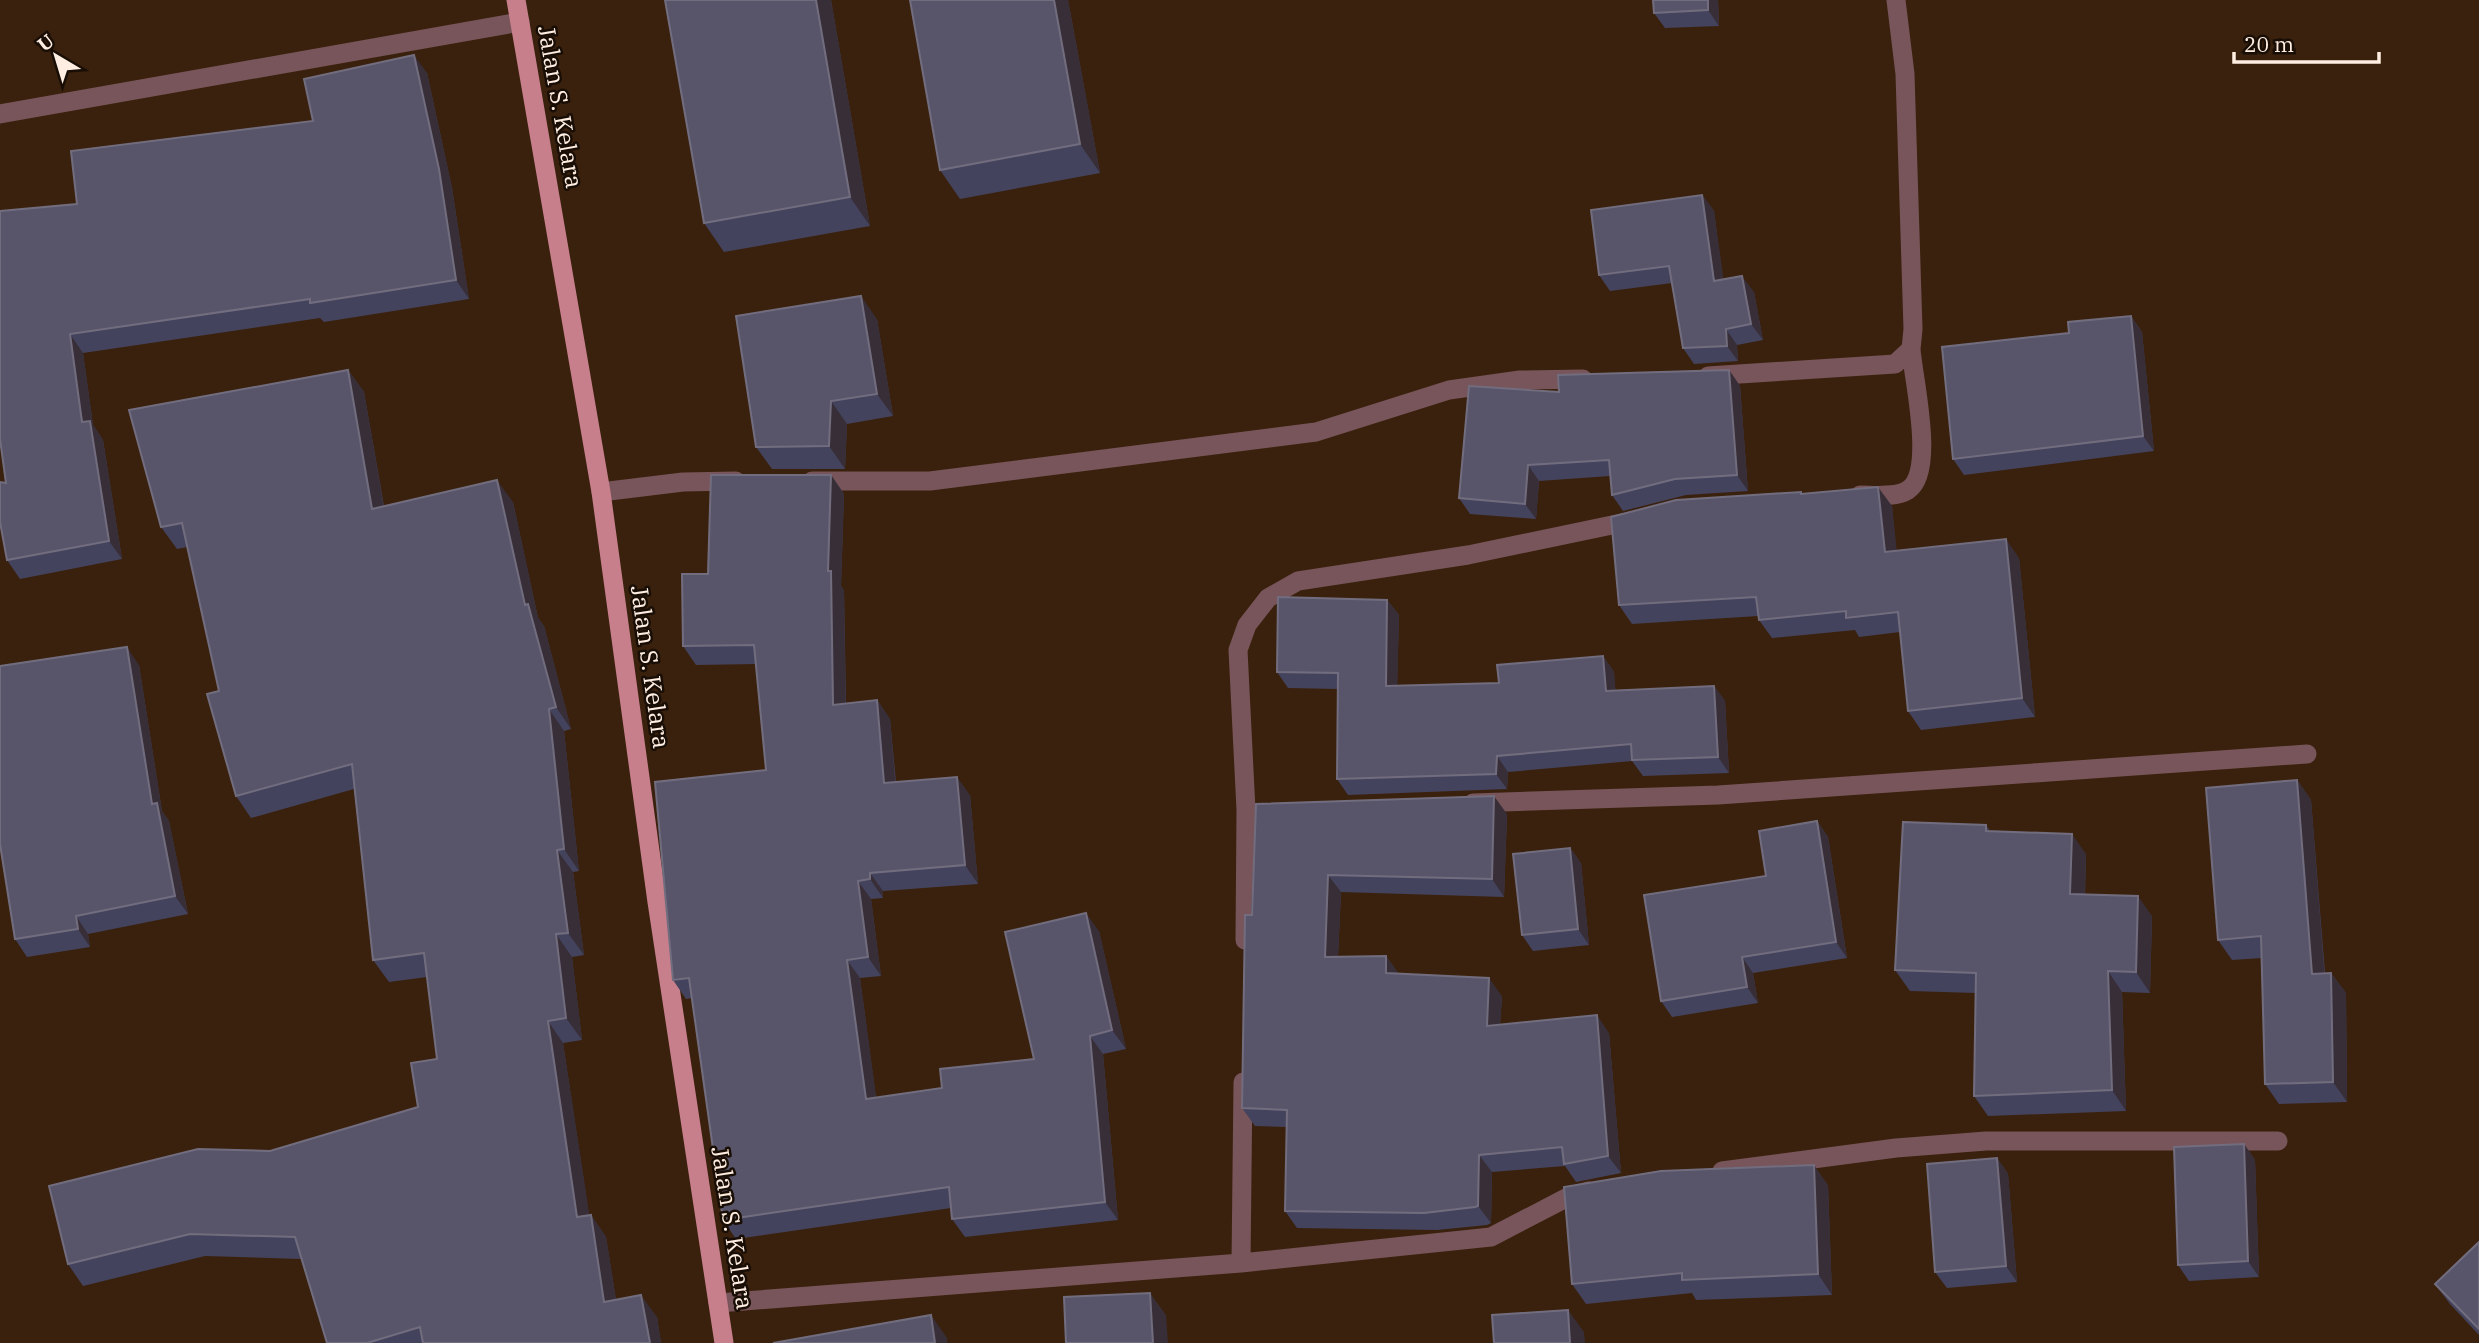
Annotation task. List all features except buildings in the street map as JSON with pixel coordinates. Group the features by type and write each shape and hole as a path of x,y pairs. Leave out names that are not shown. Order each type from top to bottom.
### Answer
{"main road":[{"name":"Jalan S. Kelara","path":"516,0 601,492 657,902 724,1343"}],"street":[{"path":"1842,497 1897,493 1908,490 1918,478 1922,437 1911,349 1913,329 1905,74 1896,0"},
{"path":"0,114 520,22"},
{"path":"1688,376 1895,364 1911,349"},
{"path":"793,481 930,481 1316,432 1449,390 1520,380 1604,378"},
{"path":"601,492 683,482 752,481"},
{"path":"1244,961 1253,810 1238,650 1247,625 1268,598 1298,581 1468,555 1661,513"},
{"path":"1454,804 1718,795 2307,754"},
{"path":"1241,1264 1243,1058"},
{"path":"1708,1173 1896,1148 1986,1141 2278,1141"},
{"path":"718,1303 1241,1264 1491,1237 1568,1197 1614,1185"}]}
